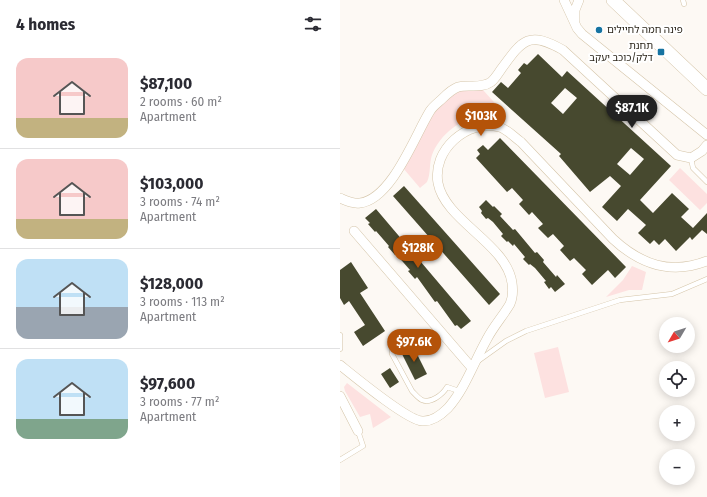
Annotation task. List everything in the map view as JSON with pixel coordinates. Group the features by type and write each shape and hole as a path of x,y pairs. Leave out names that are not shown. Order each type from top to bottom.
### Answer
{"main road":[{"path":"613,2 707,89"}],"street":[{"path":"564,0 577,28 590,41 707,135"},
{"path":"577,28 575,10 579,0"},
{"path":"340,198 352,203 361,203 370,200 385,188 408,154 431,110 439,101 459,87 475,86 492,81 517,47 522,42 530,39 542,41 564,50 677,155 691,158 702,151 707,145"},
{"path":"340,365 398,409 414,419 428,421 442,413 452,402 492,330 510,304 513,289 510,275 500,258 446,201 438,184 437,173 443,153 458,136 468,130 480,126 491,125 510,132 613,239 636,256 648,262 665,267 681,268 694,266 707,261"},
{"path":"354,232 473,366"},
{"path":"340,396 358,431"}],"lane":[{"path":"691,158 693,168 707,182"},
{"path":"473,366 506,341 526,331 620,300 672,294 707,279"},
{"path":"340,335 340,349"},
{"path":"403,339 392,348 392,354 412,391 423,400 428,401 439,396 447,387 459,391"},
{"path":"340,460 363,446 358,431"}],"shaded area":[{"path":"465,90 483,90 503,112 496,119 477,117 467,120 458,125 442,138 432,155 427,182 420,188 403,168 426,126 441,104 455,92"},
{"path":"680,168 707,194 707,203 700,210 669,180"},
{"path":"632,266 646,272 642,290 629,290 606,297 623,280"},
{"path":"558,347 569,392 545,398 534,353"},
{"path":"347,383 391,417 373,428 370,414 360,417 345,391 344,387"}],"building":[{"path":"538,54 562,77 567,71 671,166 640,200 653,213 672,193 689,209 681,217 693,228 707,213 707,234 702,230 692,240 690,237 676,251 665,239 659,245 654,240 650,244 638,233 646,225 628,209 617,221 602,207 621,186 610,176 590,192 559,156 561,154 492,92 501,82 508,88 521,73 518,70 524,63 527,65","holes":["565,88 577,98 563,114 551,103","631,148 644,159 630,175 617,164"]},
{"path":"500,138 626,267 615,278 608,270 592,285 582,274 586,270 574,258 570,261 560,250 564,246 553,234 548,238 538,228 543,224 532,212 529,215 519,204 523,200 512,188 507,192 476,158 480,154 477,150 483,145 488,150"},
{"path":"404,186 500,294 489,305 393,196"},
{"path":"486,200 502,214 500,216 513,230 515,229 535,253 537,252 544,260 543,262 556,277 557,275 565,284 555,292 551,287 549,289 544,282 546,281 535,268 523,259 525,257 514,244 513,246 508,241 507,242 501,236 503,234 493,222 488,218 486,219 481,213 482,211 479,207"},
{"path":"376,209 471,321 461,329 457,325 455,326 417,277 415,279 408,271 410,270 368,224 370,223 365,218"},
{"path":"351,262 368,288 360,293 385,331 363,346 354,332 365,325 349,301 344,305 340,298 340,270"},
{"path":"413,346 427,374 415,380 401,352"},
{"path":"390,368 399,382 390,388 381,374"}],"place":[{"name":"פינה חמה לחיילים","path":"599,30"},
{"name":"תחנת דלק/כוכב יעקב","path":"661,52"}]}
